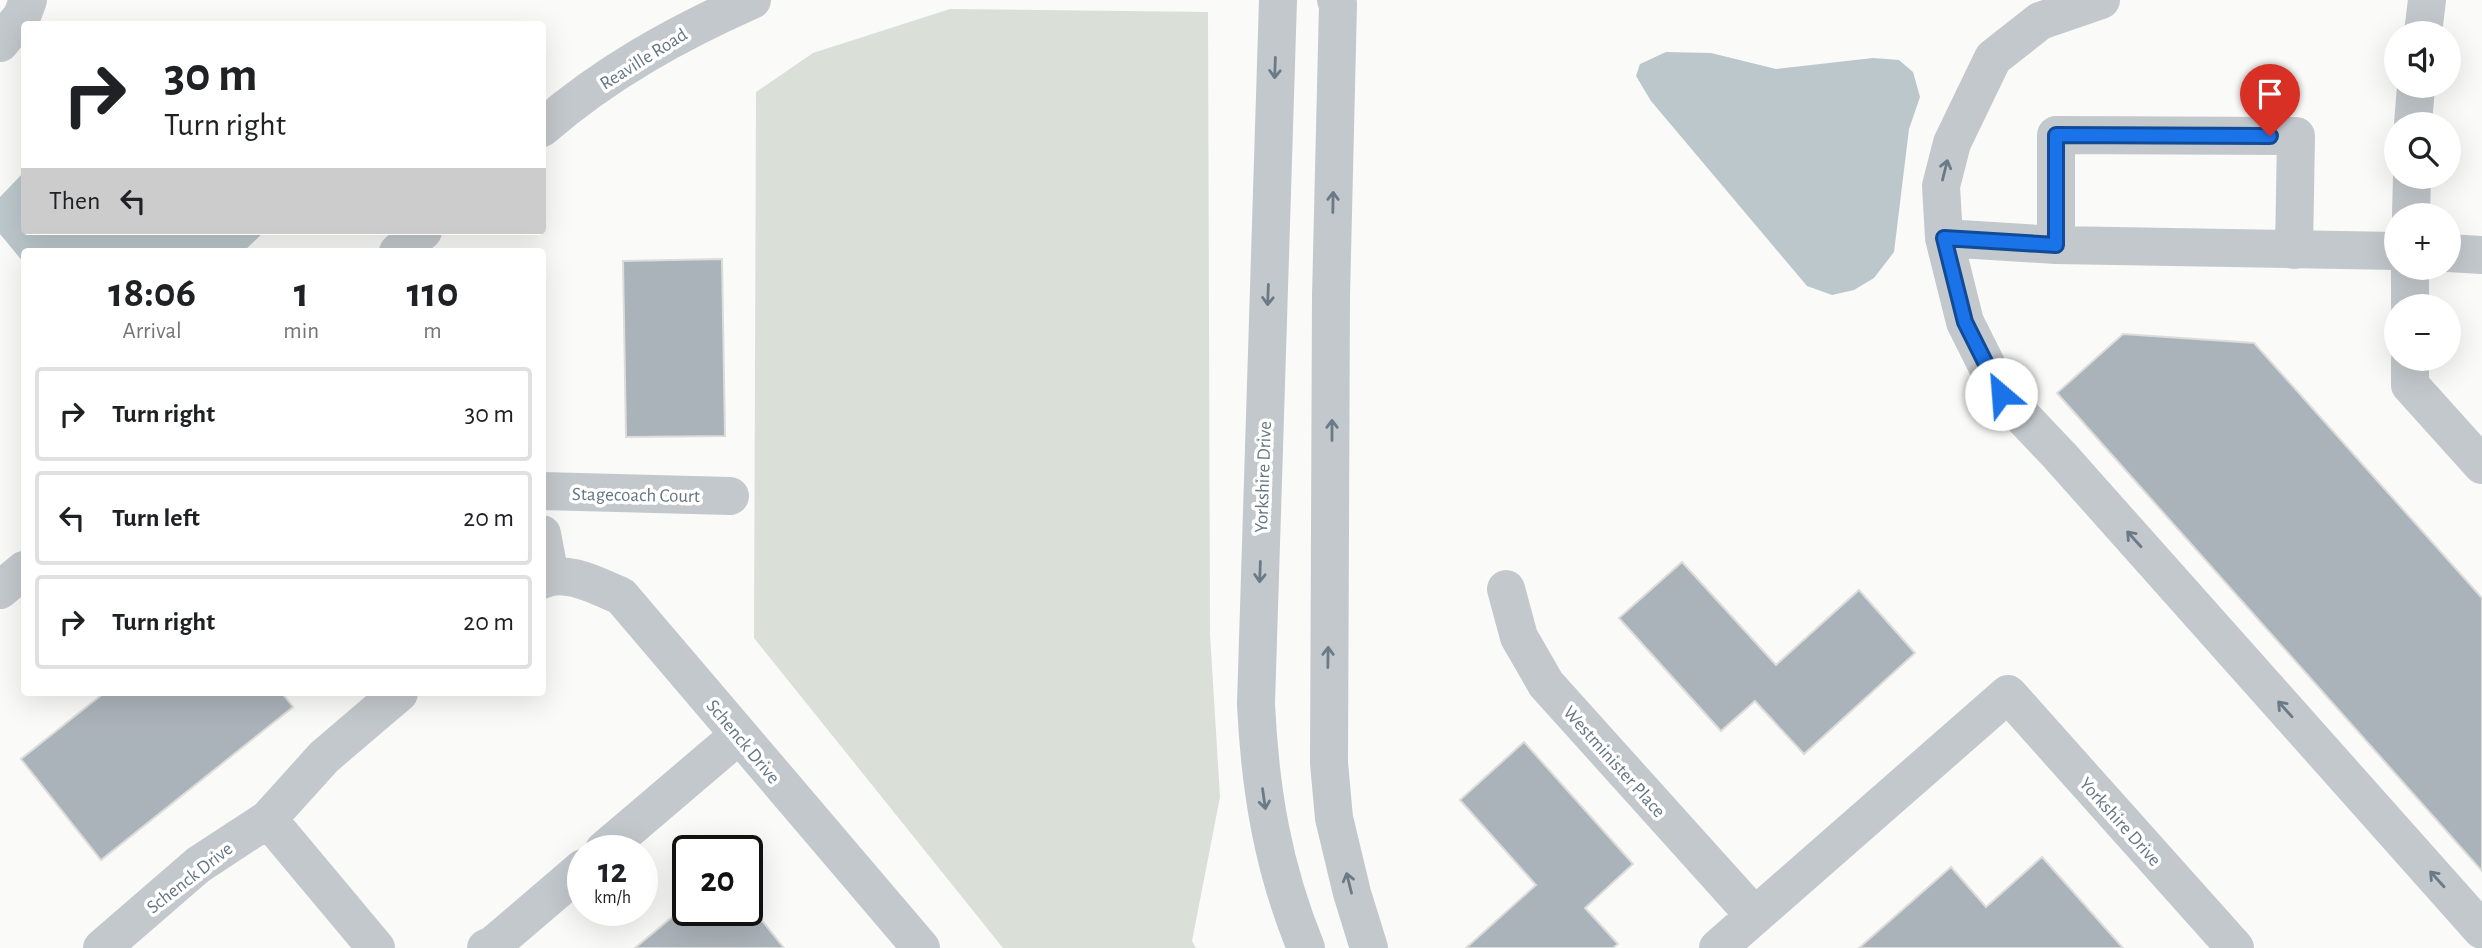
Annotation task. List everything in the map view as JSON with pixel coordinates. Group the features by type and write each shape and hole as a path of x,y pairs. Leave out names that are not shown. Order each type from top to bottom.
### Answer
{"street":[{"path":"0,43 22,16 28,0"},
{"name":"Reaville Road","path":"546,125 625,65 699,24 752,0"},
{"name":"Yorkshire Drive","path":"1278,0 1256,704 1260,766 1275,857 1290,911 1306,948"},
{"path":"1336,0 1331,296 1329,763 1334,818 1352,893 1369,948"},
{"path":"2101,0 2039,21 1993,58 1952,143 1941,186 1944,238 1965,322 2001,394 2059,455 2482,930"},
{"path":"2424,21 2427,0"},
{"path":"2056,245 2056,135 2296,136 2294,250"},
{"path":"403,248 418,235"},
{"path":"1944,238 2056,245 2384,251"},
{"path":"2461,254 2482,255"},
{"path":"2410,371 2410,385 2482,466"},
{"name":"Stagecoach Court","path":"546,491 730,496"},
{"path":"0,590 21,572"},
{"name":"Schenck Drive","path":"546,578 580,579 621,596 921,948"},
{"name":"Westminister Place","path":"1506,589 1519,637 1546,684 1754,915"},
{"name":"Yorkshire Drive","path":"1754,915 2008,694 2235,948"},
{"name":"Schenck Drive","path":"102,948 198,865 268,819 324,757 395,696"},
{"path":"622,835 739,735"},
{"path":"268,819 376,948"},
{"path":"486,948 567,883"},
{"path":"1718,948 1754,915"}],"shaded area":[{"path":"950,9 1208,12 1210,634 1220,797 1192,941 1196,948 1003,948 754,638 756,92 813,53"},
{"path":"1666,52 1711,53 1776,69 1873,58 1899,60 1913,72 1920,97 1909,129 1894,252 1874,278 1854,290 1832,295 1807,286 1651,101 1636,76 1640,64"},
{"path":"21,175 21,235 261,235 247,248 21,248 21,259 0,234 0,197"}],"building":[{"path":"722,259 725,436 626,437 623,261"},
{"path":"2123,334 2254,343 2482,598 2482,871 2057,393"},
{"path":"1682,562 1776,665 1859,590 1915,653 1804,754 1755,701 1721,731 1619,618"},
{"path":"100,696 284,696 293,707 101,860 21,759"},
{"path":"1524,742 1633,864 1585,908 1618,944 1613,948 1466,948 1536,885 1460,800"},
{"path":"2042,857 2123,948 1859,948 1951,867 1986,907"},
{"path":"672,917 672,926 763,926 763,922 784,948 635,948"}],"route":[{"path":"2001,394 1965,322 1944,238 2056,245 2056,135 2270,136"}]}
